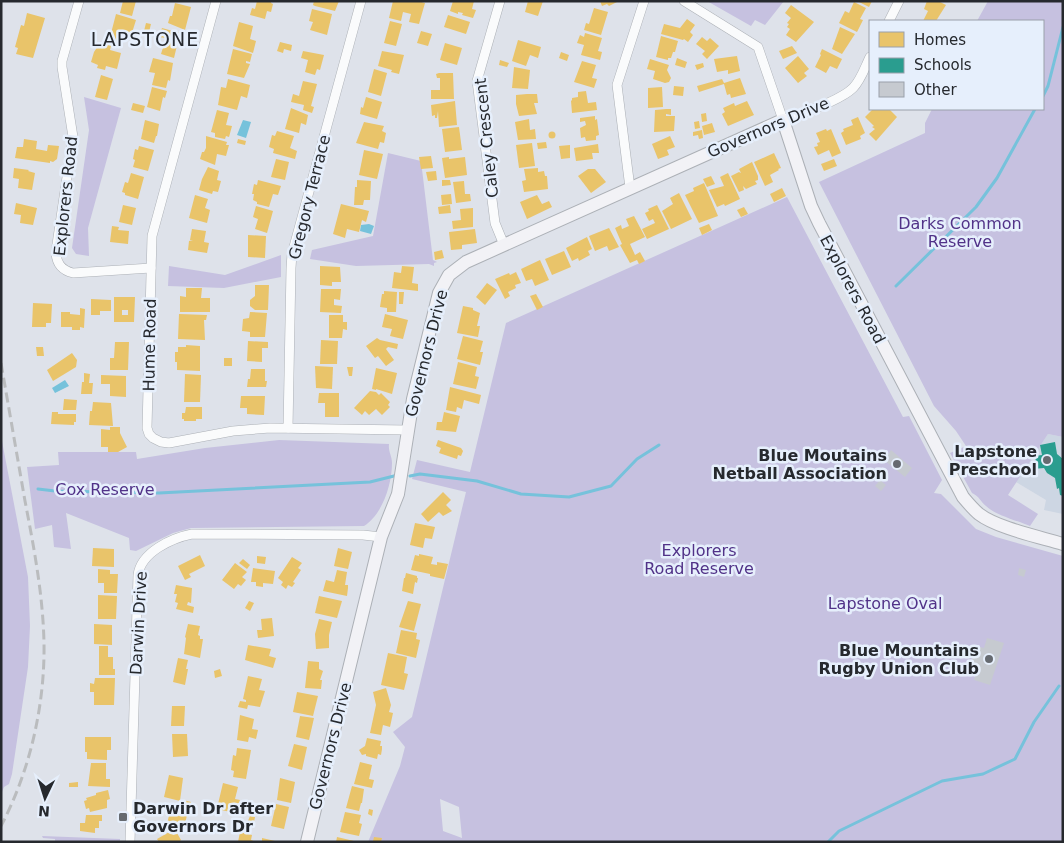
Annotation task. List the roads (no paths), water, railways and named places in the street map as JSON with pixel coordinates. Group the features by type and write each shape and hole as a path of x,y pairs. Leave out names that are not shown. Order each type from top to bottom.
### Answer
{"main road":[{"name":"Governors Drive","path":"306,842 381,537 398,494 407,430 442,285 459,266 782,120"},
{"name":"Explorers Road","path":"782,120 818,223 963,497 974,510 986,518 1002,525 1063,544"}],"street":[{"name":"Explorers Road","path":"79,1 62,67 73,137 56,251 59,266 66,271 78,274 151,268"},
{"name":"Hume Road","path":"216,1 154,230 151,268 147,428 149,434 157,440 169,443 243,430 288,428 407,430"},
{"name":"Gregory Terrace","path":"288,428 292,254 361,1"},
{"name":"Caley Crescent","path":"500,1 477,81 495,223 504,245"},
{"path":"630,188 617,85 644,1"},
{"name":"Explorers Road","path":"684,1 758,47 782,120"},
{"path":"890,20 899,1"},
{"name":"Governors Drive","path":"782,120 810,110 849,92 858,82 869,59"},
{"name":"Darwin Drive","path":"130,842 138,574 143,562 166,543 192,534 363,535 381,537"}],"water":[{"path":"243,120 251,122 246,138 237,135"},
{"path":"369,224 374,226 371,234 360,231 361,225"},
{"path":"65,380 69,386 55,393 52,388"}],"waterway":[{"path":"1044,94 1048,86 1063,27"},
{"path":"896,286 976,207 997,178 1034,110"},
{"path":"410,476 420,474 477,481 521,494 569,497 611,486 637,459 659,445"},
{"path":"38,489 159,493 370,482 394,476"},
{"path":"828,842 839,831 942,781 983,774 1015,759 1034,722 1059,686"}],"railway":[{"path":"1,363 38,572 44,643 42,690 34,737 20,783 1,826"}],"place":[{"name":"Lapstone Preschool","path":"1047,460"},
{"name":"Blue Moutains Netball Association","path":"897,464"},
{"name":"Blue Mountains Rugby Union Club","path":"989,659"},
{"name":"Darwin Dr after Governors Dr","path":"123,817"}],"district":[{"name":"LAPSTONE","path":"145,39"}],"park label":[{"name":"Darks Common Reserve","path":"960,232"},
{"name":"Cox Reserve","path":"105,489"},
{"name":"Explorers Road Reserve","path":"699,559"},
{"name":"Lapstone Oval","path":"885,603"}]}
